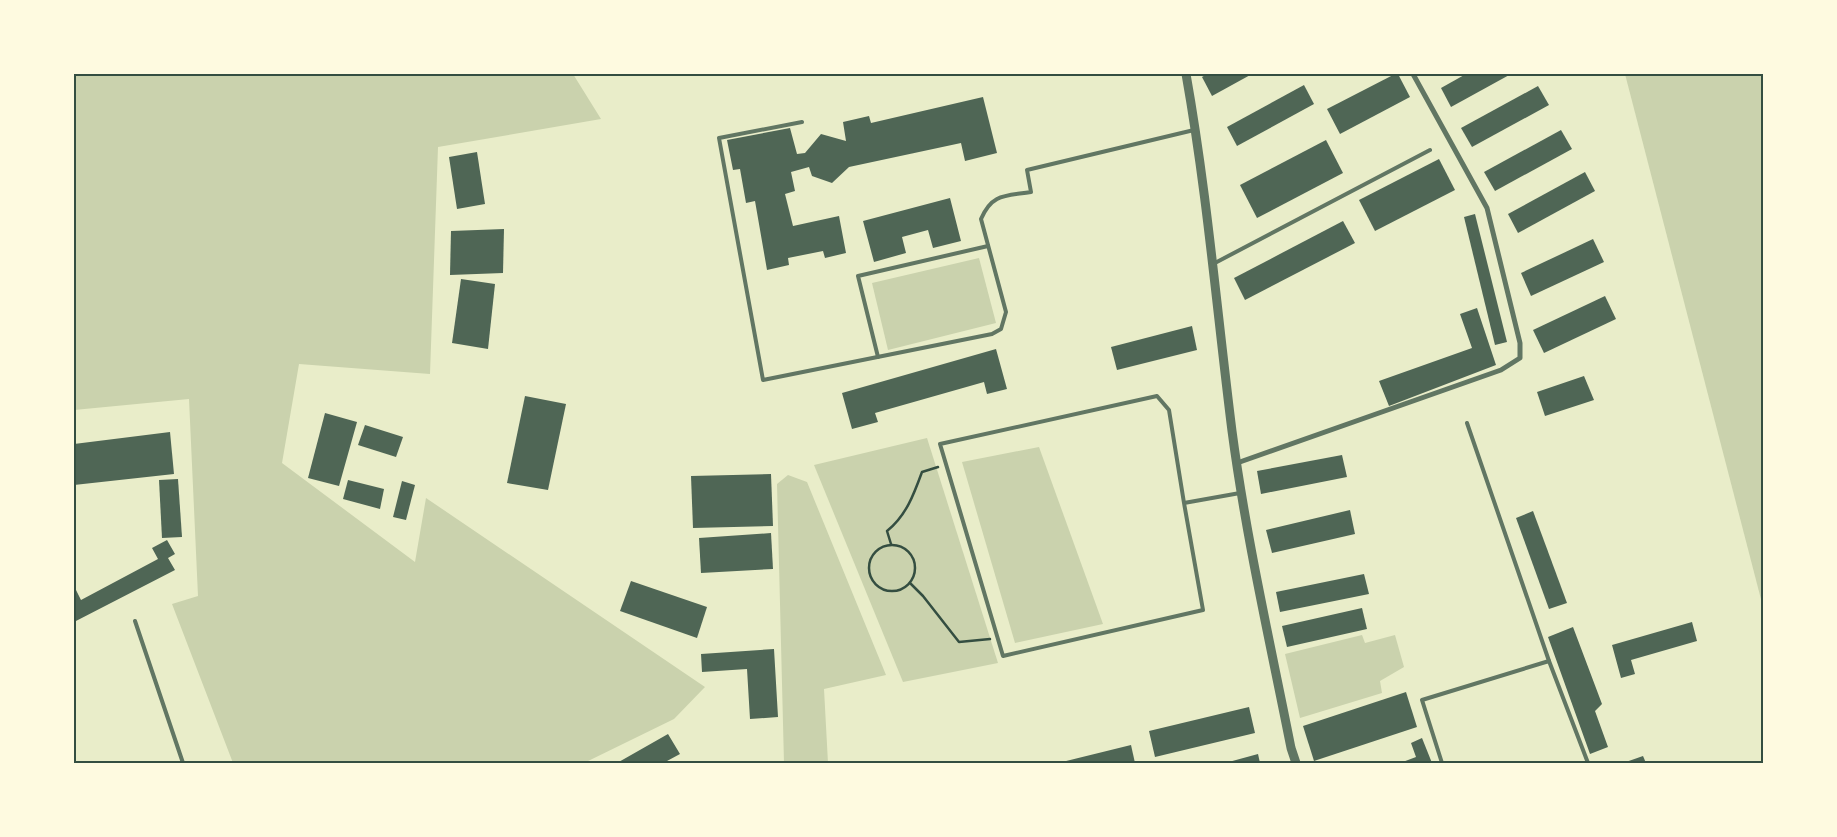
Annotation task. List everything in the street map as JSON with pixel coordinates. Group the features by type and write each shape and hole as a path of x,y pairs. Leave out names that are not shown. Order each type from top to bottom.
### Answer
{"street":[{"path":"1186,74 1196,130 1237,462 1256,576 1291,748 1296,763"},
{"path":"1237,462 1501,370 1520,358 1520,343 1487,208 1413,74"}],"lane":[{"path":"802,122 719,138 763,380 992,334 1001,329 1006,312 981,219 986,206 996,198 1031,192 1027,170 1196,130"},
{"path":"1212,264 1430,150"},
{"path":"878,357 858,276 988,246"},
{"path":"1158,396 1169,410 1203,610 1003,656 946,465 940,444 1158,396"},
{"path":"1467,424 1549,661 1588,763"},
{"path":"1184,502 1242,493"},
{"path":"135,621 183,763"},
{"path":"1442,763 1422,700 1549,661"}],"path":[{"path":"891,544 886,531 895,524 911,502 922,472 946,465"},
{"path":"891,544 904,547 913,557 915,570 910,583 904,588 889,591 876,584 871,578 869,563 872,556 883,546 891,544"},
{"path":"910,583 923,596 959,642 998,638"}],"green space":[{"path":"74,74 573,74 601,119 438,147 430,374 299,364 282,463 415,562 426,498 705,687 674,719 584,763 233,763 172,604 198,596 189,399 74,410"},
{"path":"1625,74 1763,74 1763,607"},
{"path":"979,258 996,323 888,350 872,283"},
{"path":"927,438 998,663 903,682 814,465"},
{"path":"1039,447 1103,624 1015,643 962,462"},
{"path":"788,475 807,482 886,675 824,689 828,763 784,763 777,484"},
{"path":"1362,635 1365,643 1395,635 1404,667 1380,681 1382,693 1300,718 1285,654"}],"building":[{"path":"1207,74 1252,74 1212,96 1202,77"},
{"path":"1398,74 1410,97 1340,134 1327,109"},
{"path":"1466,74 1511,74 1451,107 1441,88"},
{"path":"1304,85 1314,104 1237,146 1227,127"},
{"path":"1538,86 1549,105 1472,147 1461,128"},
{"path":"983,97 997,153 965,161 961,143 849,167 832,183 812,176 809,167 791,172 795,191 785,194 793,226 839,216 846,253 825,258 823,251 788,258 789,265 767,270 755,201 746,203 740,169 733,170 727,140 790,128 797,154 805,153 821,134 846,141 843,122 869,116 871,123"},
{"path":"1561,130 1572,149 1495,191 1484,172"},
{"path":"1326,140 1343,173 1257,218 1240,185"},
{"path":"477,152 485,204 457,209 449,157"},
{"path":"1439,159 1455,190 1375,231 1359,200"},
{"path":"1585,172 1595,191 1518,233 1508,214"},
{"path":"950,198 961,241 933,248 928,230 902,237 906,253 874,262 863,221"},
{"path":"1475,214 1507,342 1495,345 1464,217"},
{"path":"1343,221 1355,243 1245,300 1234,278"},
{"path":"504,229 503,273 450,275 451,231"},
{"path":"1593,239 1604,262 1531,296 1521,273"},
{"path":"461,279 495,284 488,349 452,343"},
{"path":"1605,296 1616,319 1544,353 1533,330"},
{"path":"1477,308 1496,365 1389,406 1379,381 1472,348 1460,314"},
{"path":"1192,326 1197,350 1117,370 1111,347"},
{"path":"996,349 1007,389 987,394 984,382 875,413 878,422 852,429 842,393"},
{"path":"1584,376 1594,400 1545,416 1537,392"},
{"path":"525,396 566,404 548,490 507,483"},
{"path":"325,413 357,422 339,486 308,478"},
{"path":"365,425 403,437 396,457 358,445"},
{"path":"170,432 174,474 74,485 74,444"},
{"path":"1342,455 1347,477 1261,494 1257,471"},
{"path":"771,474 773,526 693,528 691,476"},
{"path":"178,479 182,537 162,538 159,480"},
{"path":"348,480 384,489 380,509 343,499"},
{"path":"402,481 415,485 406,520 393,517"},
{"path":"1350,510 1355,534 1272,553 1266,530"},
{"path":"1533,511 1567,603 1549,609 1516,518"},
{"path":"771,533 773,569 701,573 699,538"},
{"path":"167,540 175,554 168,558 175,570 74,622 74,591 76,590 81,600 158,559 152,548"},
{"path":"1364,574 1369,594 1280,612 1276,592"},
{"path":"631,581 707,607 697,638 620,611"},
{"path":"1362,608 1367,629 1287,647 1282,626"},
{"path":"1692,622 1697,641 1631,660 1635,674 1621,678 1612,645"},
{"path":"1573,627 1602,704 1595,711 1608,747 1590,754 1548,637"},
{"path":"774,649 778,717 750,719 747,669 702,672 701,654"},
{"path":"1406,692 1417,727 1314,761 1303,726"},
{"path":"1249,707 1255,733 1155,757 1149,731"},
{"path":"668,734 680,754 667,761 668,763 617,763"},
{"path":"1422,738 1432,763 1400,763 1416,757 1411,743"},
{"path":"1131,745 1135,763 1058,763"},
{"path":"1258,754 1260,763 1225,763"},
{"path":"1643,756 1646,763 1623,763"}]}
